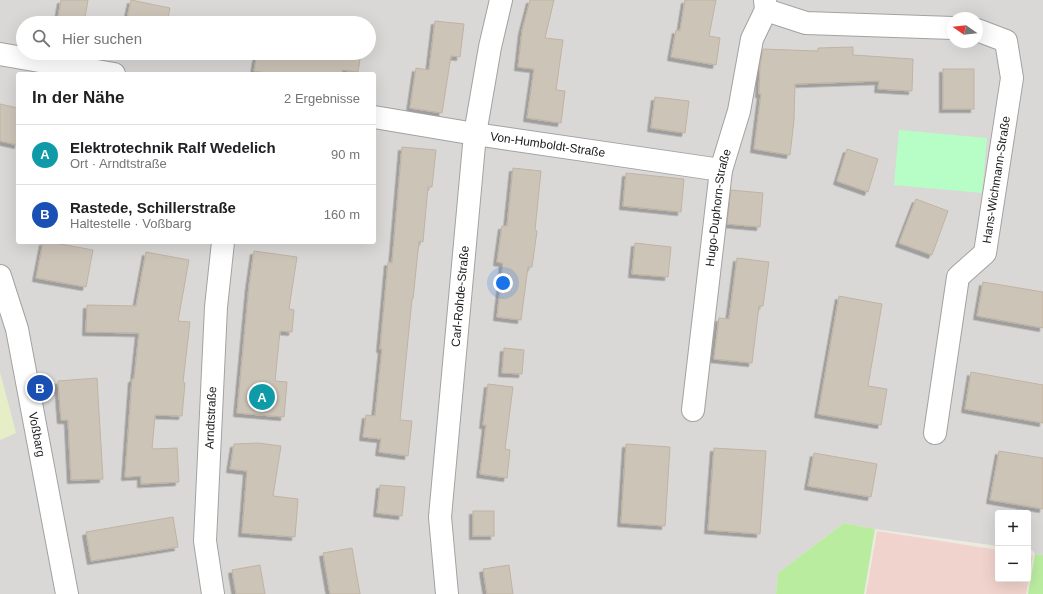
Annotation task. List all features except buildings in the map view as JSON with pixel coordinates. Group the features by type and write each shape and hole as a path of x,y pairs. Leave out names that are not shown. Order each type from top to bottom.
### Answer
{"street":[{"name":"Carl-Rohde-Straße","path":"447,594 440,517 475,134 490,47 501,0"},
{"path":"765,5 806,23 947,28"},
{"name":"Hugo-Duphorn-Straße","path":"693,410 721,170 739,111 752,39 765,5"},
{"name":"Hans-Wichmann-Straße","path":"935,433 958,277 985,253 1012,78 1006,40 983,32"},
{"path":"0,54 16,57"},
{"path":"34,60 103,72"},
{"name":"Von-Humboldt-Straße","path":"376,117 475,134 721,170"},
{"name":"Arndtstraße","path":"214,594 205,541 216,307 223,244"},
{"name":"Voßbarg","path":"0,276 17,329 67,594"}],"shaded area":[{"path":"0,0 1043,0 1043,555 1035,554 1031,550 1031,510 995,510 995,546 875,529 844,523 778,573 776,594 0,594"},
{"path":"877,531 995,550 995,582 1028,582 1026,594 866,594"},
{"path":"1031,556 1033,556 1031,567"}],"green space":[{"path":"899,130 987,138 982,193 894,185"},
{"path":"0,372 16,433 0,440"},
{"path":"844,523 875,529 864,594 776,594 778,573"},
{"path":"1035,554 1043,555 1043,594 1028,594"}],"place":[{"name":"Rastede, Schillerstraße","path":"40,388"},
{"name":"Elektrotechnik Ralf Wedelich","path":"262,397"}]}
